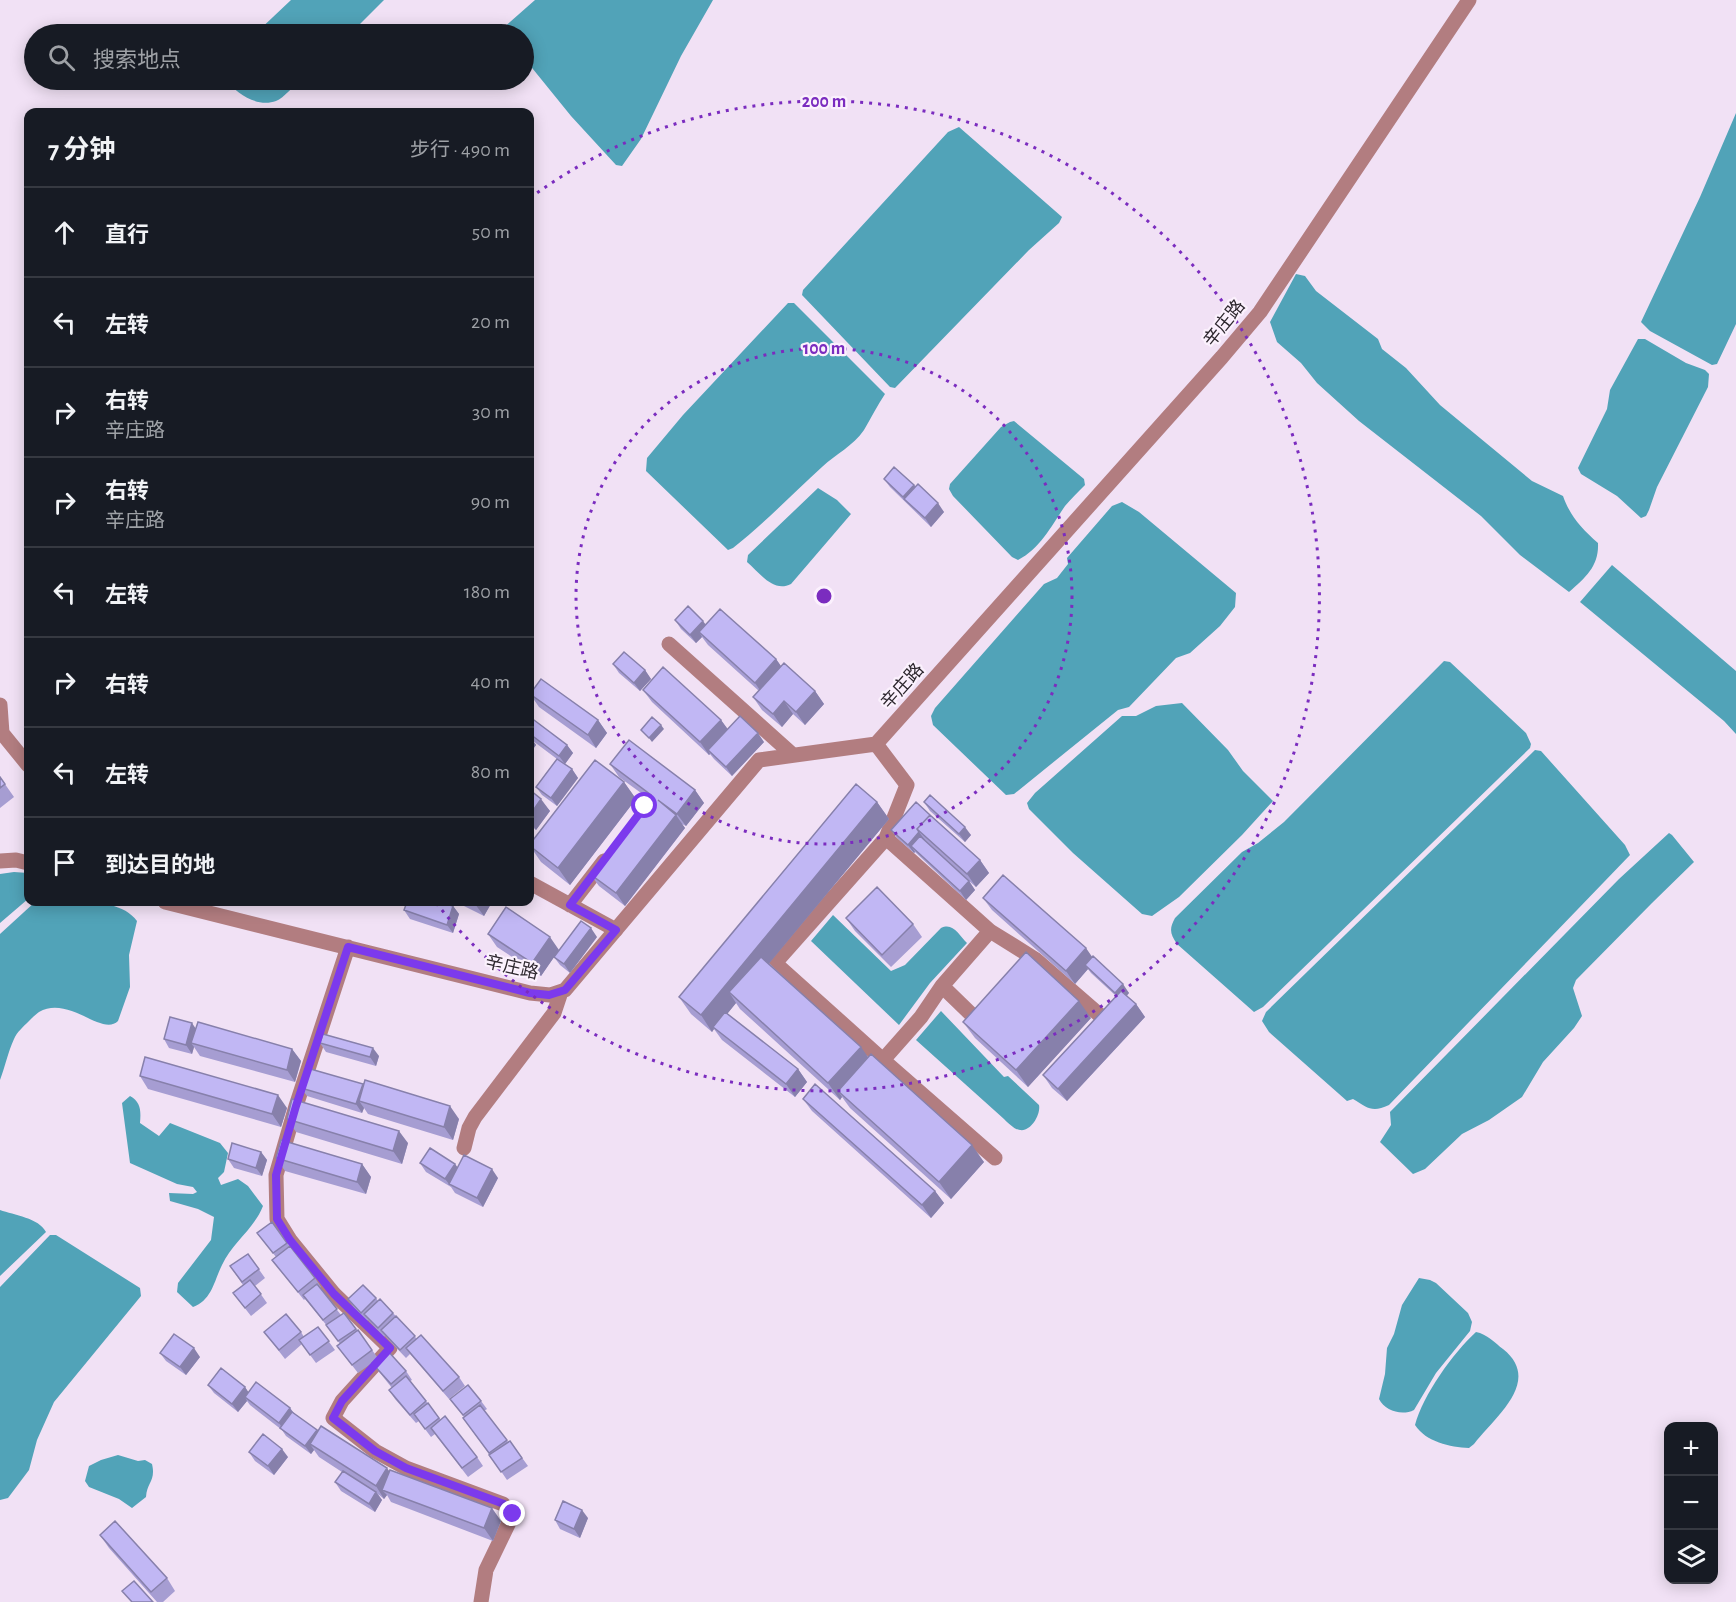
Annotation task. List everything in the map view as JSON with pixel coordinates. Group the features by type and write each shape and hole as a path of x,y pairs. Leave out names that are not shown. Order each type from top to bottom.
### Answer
{"street":[{"name":"辛庄路","path":"181,906 530,993 549,995 565,990 759,760 876,744 1260,312 1469,0"},
{"path":"669,644 793,755"},
{"path":"0,705 2,733 24,760"},
{"path":"876,744 907,785 886,838 775,963 995,1158"},
{"path":"886,838 990,931 1103,1018"},
{"path":"570,905 611,851"},
{"path":"0,861 24,862"},
{"path":"534,885 616,930"},
{"path":"883,1060 921,1017 942,986 990,931"},
{"path":"348,947 276,1175 277,1219 290,1240 334,1294 390,1348 342,1401 333,1418 375,1451 406,1468 504,1504 513,1514 486,1570 481,1602"},
{"path":"942,986 977,1020 994,1002"},
{"path":"464,1148 469,1128 475,1117 554,1013 561,992"}],"water":[{"path":"291,0 384,0 360,24 266,24"},
{"path":"535,0 713,0 681,56 641,139 622,166 616,165 571,116 534,70 534,24 508,24"},
{"path":"235,90 290,90 276,101 269,103 248,98"},
{"path":"1736,113 1736,324 1717,364 1712,365 1650,331 1641,322 1700,197"},
{"path":"959,127 1062,217 1059,223 1029,250 895,388 890,387 802,295 803,290 948,132"},
{"path":"1296,274 1305,276 1316,291 1378,339 1382,349 1406,368 1440,405 1532,481 1563,496 1577,522 1598,543 1594,565 1569,592 1520,555 1481,516 1359,421 1277,342 1270,322"},
{"path":"788,303 794,303 885,394 855,441 822,467 745,538 728,550 646,471 647,458 683,415"},
{"path":"1638,339 1645,339 1709,374 1708,387 1657,487 1646,516 1641,518 1617,496 1581,474 1578,468 1607,409 1610,390"},
{"path":"1014,421 1084,479 1085,485 1065,506 1033,550 1018,560 1012,557 953,496 949,489 950,484 1001,427"},
{"path":"818,488 837,500 851,514 791,584 778,586 773,584 747,562 748,555"},
{"path":"1122,502 1139,512 1236,593 1235,607 1220,626 1190,653 1176,658 1129,707 1118,710 1014,794 1006,795 933,725 931,716 935,708 1044,584 1057,578 1068,564 1067,558 1112,506"},
{"path":"1612,565 1736,671 1736,734 1724,721 1580,602"},
{"path":"1444,661 1450,662 1526,733 1531,744 1530,748 1263,1007 1254,1012 1177,944 1171,931 1175,918 1242,852 1258,843 1284,822"},
{"path":"1182,703 1273,801 1179,897 1152,916 1142,914 1073,853 1029,809 1027,803 1035,793 1122,716 1136,716 1156,706"},
{"path":"1535,750 1541,751 1625,845 1630,855 1389,1105 1374,1109 1353,1099 1347,1101 1269,1032 1262,1021 1266,1012"},
{"path":"1669,833 1694,862 1576,980 1573,988 1582,1016 1574,1028 1543,1062 1522,1097 1489,1120 1462,1134 1425,1169 1413,1174 1380,1142 1391,1125 1390,1112 1619,879"},
{"path":"24,873 24,902 0,923 0,874"},
{"path":"31,906 113,906 129,913 137,921 129,955 130,987 118,1021 111,1025 103,1024 62,1008 50,1008 39,1012 15,1036 0,1080 0,934"},
{"path":"833,915 891,971 905,965 941,928 952,928 967,943 930,983 899,1025 811,941"},
{"path":"941,1011 1004,1077 1008,1076 1039,1105 1037,1117 1028,1128 1020,1130 1012,1126 916,1040"},
{"path":"130,1096 140,1107 140,1123 159,1136 170,1123 220,1143 228,1153 224,1172 218,1178 221,1185 238,1179 248,1186 263,1206 254,1222 226,1257 208,1295 193,1307 177,1292 178,1283 211,1240 214,1217 198,1209 170,1201 169,1193 193,1194 197,1192 193,1187 177,1184 130,1163 122,1103"},
{"path":"0,1210 32,1220 43,1227 46,1232 0,1276"},
{"path":"50,1235 56,1235 140,1288 141,1296 54,1402 37,1440 29,1470 8,1498 0,1500 0,1287"},
{"path":"1419,1278 1436,1283 1468,1313 1472,1322 1470,1331 1436,1373 1414,1410 1399,1412 1385,1407 1379,1399 1385,1374 1387,1348 1394,1334 1402,1305"},
{"path":"1476,1332 1491,1339 1514,1361 1518,1374 1517,1386 1503,1411 1474,1444 1469,1448 1446,1445 1425,1436 1415,1425 1440,1375"},
{"path":"118,1455 138,1461 145,1460 152,1464 153,1474 146,1497 132,1508 119,1499 89,1487 85,1481 89,1466"}],"building":[{"path":"894,467 914,485 903,497 884,479"},
{"path":"918,484 938,503 925,518 904,499"},
{"path":"688,606 703,621 690,635 675,620"},
{"path":"720,609 776,659 755,683 699,632"},
{"path":"624,652 645,670 634,683 613,664"},
{"path":"784,663 815,691 796,712 784,701 773,714 753,697"},
{"path":"663,667 721,720 700,742 643,690"},
{"path":"541,679 598,720 588,735 534,697 534,689"},
{"path":"740,716 758,733 726,767 708,750"},
{"path":"652,717 661,725 649,738 641,730"},
{"path":"534,720 567,745 559,756 534,737"},
{"path":"629,740 695,790 677,814 658,800 676,815 616,893 590,874 651,795 610,764"},
{"path":"557,759 572,769 551,798 536,787"},
{"path":"595,760 624,782 558,868 534,849 534,839"},
{"path":"0,777 5,784 0,788"},
{"path":"856,784 877,802 701,1015 679,997"},
{"path":"534,793 541,799 534,809"},
{"path":"930,795 965,827 959,834 924,802"},
{"path":"916,802 930,815 917,829 919,832 908,845 891,830"},
{"path":"930,815 980,860 967,874 917,829"},
{"path":"920,836 969,881 960,891 911,846"},
{"path":"1003,875 1086,948 1066,971 983,898"},
{"path":"877,887 913,924 882,955 846,918"},
{"path":"406,906 453,906 447,925 404,910"},
{"path":"506,907 550,937 532,963 488,934"},
{"path":"581,921 591,928 564,964 554,957"},
{"path":"1026,952 1079,1001 1016,1070 963,1022"},
{"path":"1093,956 1123,984 1115,993 1085,965"},
{"path":"761,957 861,1047 828,1083 729,992"},
{"path":"1121,991 1136,1004 1058,1089 1043,1075"},
{"path":"725,1012 798,1069 786,1084 713,1027"},
{"path":"170,1017 192,1023 186,1045 164,1039"},
{"path":"198,1022 292,1049 287,1070 191,1043"},
{"path":"323,1034 373,1048 370,1057 320,1043"},
{"path":"871,1054 972,1145 939,1182 838,1091"},
{"path":"145,1057 278,1095 272,1114 140,1076"},
{"path":"307,1068 363,1084 356,1104 301,1088"},
{"path":"365,1080 450,1106 444,1127 359,1101"},
{"path":"815,1084 935,1191 922,1205 803,1099"},
{"path":"292,1099 399,1131 393,1151 287,1119"},
{"path":"281,1140 362,1164 357,1182 276,1158"},
{"path":"232,1143 261,1152 256,1168 228,1159"},
{"path":"430,1148 455,1164 445,1179 420,1163"},
{"path":"464,1155 492,1169 477,1198 449,1184"},
{"path":"272,1222 287,1243 273,1253 257,1233"},
{"path":"290,1246 315,1278 298,1292 272,1260"},
{"path":"248,1254 259,1269 242,1282 230,1266"},
{"path":"250,1280 261,1294 245,1308 233,1293"},
{"path":"317,1284 337,1309 323,1320 303,1295"},
{"path":"363,1285 376,1298 361,1313 348,1299"},
{"path":"380,1299 393,1313 378,1328 364,1314"},
{"path":"344,1313 356,1329 338,1341 326,1325"},
{"path":"286,1314 301,1332 279,1350 264,1332"},
{"path":"396,1316 415,1336 400,1350 381,1330"},
{"path":"318,1327 329,1341 310,1355 299,1340"},
{"path":"358,1330 372,1350 352,1365 337,1346"},
{"path":"174,1334 194,1348 180,1367 160,1353"},
{"path":"421,1335 459,1377 443,1391 406,1348"},
{"path":"387,1350 406,1371 391,1384 372,1363"},
{"path":"221,1368 245,1387 232,1404 208,1385"},
{"path":"406,1376 426,1401 410,1415 389,1390"},
{"path":"256,1382 290,1408 279,1423 245,1397"},
{"path":"468,1385 481,1401 463,1415 450,1399"},
{"path":"428,1403 439,1418 425,1429 414,1414"},
{"path":"480,1405 507,1440 489,1453 463,1418"},
{"path":"292,1412 317,1430 305,1446 280,1428"},
{"path":"445,1416 477,1457 462,1468 431,1428"},
{"path":"321,1426 387,1468 376,1486 310,1444"},
{"path":"263,1434 282,1449 268,1466 249,1452"},
{"path":"510,1441 522,1458 501,1472 489,1455"},
{"path":"390,1470 492,1508 484,1528 382,1490"},
{"path":"343,1471 376,1492 369,1504 335,1482"},
{"path":"563,1501 582,1510 574,1529 555,1520"},
{"path":"115,1521 167,1578 151,1592 100,1535"},
{"path":"134,1581 153,1602 132,1602 122,1591"}],"route":[{"path":"513,1514 504,1504 406,1468 375,1451 333,1418 342,1401 390,1348 334,1294 290,1240 277,1219 276,1175 348,947 530,993 549,995 565,990 616,930 570,905 645,806"}]}
